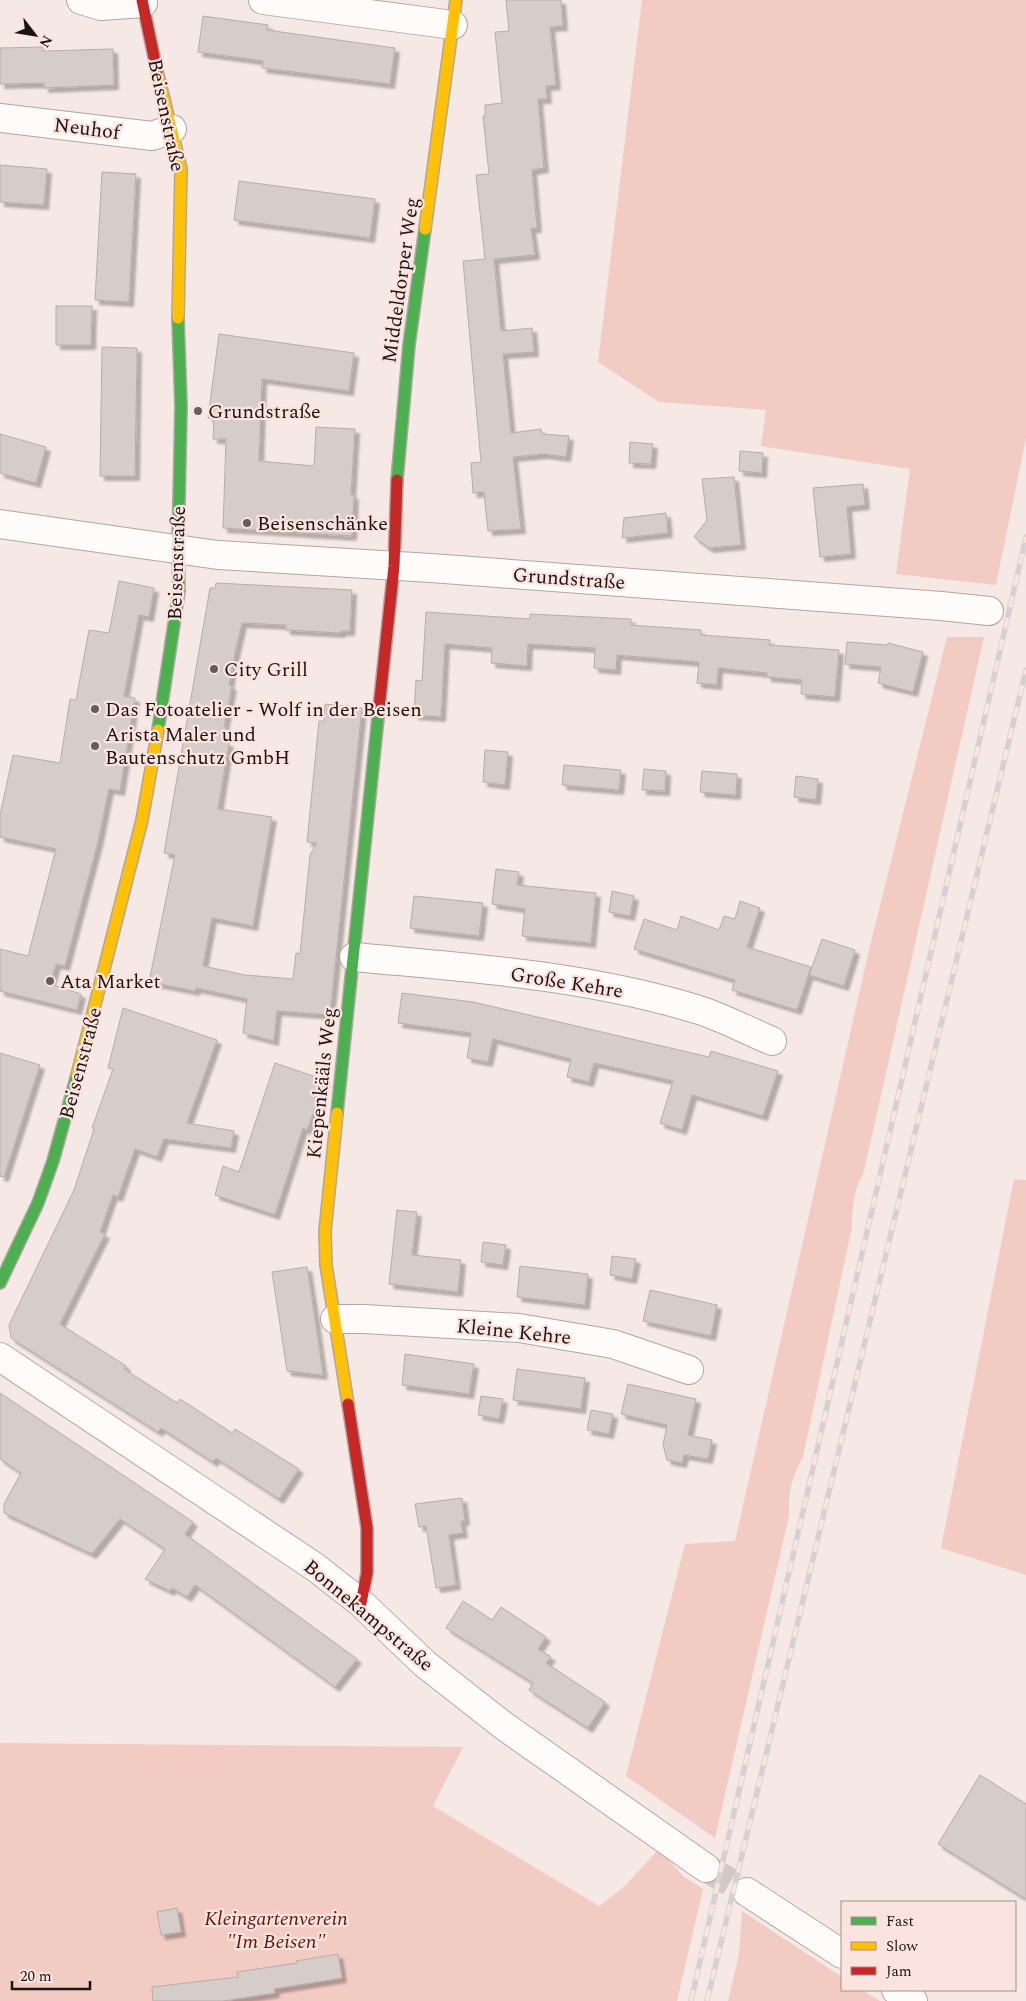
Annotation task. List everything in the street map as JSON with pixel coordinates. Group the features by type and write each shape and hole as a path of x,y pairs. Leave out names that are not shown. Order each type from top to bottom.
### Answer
{"street":[{"name":"Beisenstraße","path":"0,1284 38,1203 53,1161 77,1074 142,820 179,591 180,407 178,312 181,169 147,28 143,1 101,6 81,0"},
{"path":"262,0 455,13"},
{"name":"Middeldorper Weg","path":"394,566 398,461 409,345 455,13"},
{"name":"Neuhof","path":"0,118 152,136 172,129"},
{"name":"Grundstraße","path":"0,524 218,555 394,566 989,611"},
{"name":"Kiepenkääls Weg","path":"360,1603 367,1573 367,1528 326,1265 325,1231 394,566"},
{"name":"Große Kehre","path":"354,957 483,969 562,980 630,993 700,1010 772,1042"},
{"name":"Kleine Kehre","path":"335,1319 519,1328 613,1344 689,1370"},
{"name":"Bonnekampstraße","path":"0,1356 315,1567 360,1603 426,1664 504,1726 706,1868"},
{"path":"747,1892 841,1953"},
{"path":"898,1991 913,2001"}],"green space":[{"path":"642,0 1026,0 1026,438 996,585 896,574 910,469 761,446 766,410 659,402 598,362"},
{"path":"947,637 984,637 864,1171 854,1198 852,1227 803,1457 791,1485 789,1516 715,1838 626,1776 685,1544 735,1541 869,950"},
{"path":"1014,1179 1026,1180 1026,1575 941,1548"},
{"name":"Kleingartenverein \"Im Beisen\"","path":"0,1743 463,1747 433,1806 599,1906 624,1887 659,1849 684,1877 703,1889 677,2001 0,2001"},
{"path":"742,1911 841,1976 841,1991 864,1991 880,2001 728,2001 739,1954"}],"building":[{"path":"506,0 561,0 563,26 550,27 556,85 546,86 547,99 538,99 544,168 532,170 537,228 531,228 535,255 494,259 501,331 532,328 534,352 503,354 511,433 541,429 542,434 569,436 566,457 543,454 513,457 521,529 488,531 484,492 473,493 471,463 481,462 463,261 485,259 476,175 489,174 483,116 485,116 485,105 502,103 495,32 509,31"},
{"path":"203,16 268,25 267,30 395,48 390,84 262,68 263,61 198,52"},
{"path":"43,47 43,51 113,49 114,85 44,88 44,83 0,84 0,48"},
{"path":"0,165 47,169 44,205 0,202"},
{"path":"102,172 136,174 129,302 95,300"},
{"path":"239,181 375,199 370,238 234,220"},
{"path":"56,306 92,306 91,345 56,345"},
{"path":"219,334 354,353 349,391 262,379 259,461 314,466 316,427 355,429 351,495 354,495 352,536 223,528 226,439 213,439 214,418 208,418"},
{"path":"102,347 137,348 135,476 100,476"},
{"path":"0,434 46,447 36,483 0,473"},
{"path":"630,442 653,444 651,464 629,463"},
{"path":"740,451 763,453 762,473 739,471"},
{"path":"734,477 741,545 709,548 694,537 707,520 702,479"},
{"path":"863,484 865,505 847,507 851,554 820,557 813,488"},
{"path":"666,513 668,533 622,538 624,518"},
{"path":"119,581 154,588 149,617 139,615 124,696 135,698 120,791 109,789 98,842 65,966 56,964 50,984 81,994 77,1010 0,991 0,949 28,956 56,849 0,837 0,815 13,755 60,763 70,699 76,700 89,630 109,633"},
{"path":"216,583 352,590 350,631 341,631 341,633 286,630 286,625 242,623 229,685 232,686 224,727 226,727 224,741 229,743 218,809 272,817 253,926 212,918 203,966 245,975 293,979 296,953 300,954 310,855 317,843 307,842 319,721 324,721 325,704 362,708 330,1015 277,1011 274,1041 243,1033 247,999 196,988 195,991 149,982 175,855 164,853 210,588 215,588"},
{"path":"426,612 530,619 530,614 631,619 631,625 701,630 701,635 770,640 769,645 839,650 835,697 801,694 802,680 767,677 767,673 718,668 717,685 697,683 699,662 617,655 616,670 594,668 595,648 528,644 527,666 491,663 492,648 445,644 441,717 414,715 416,680 422,681"},
{"path":"847,642 887,645 888,643 923,652 913,692 878,683 881,667 845,664"},
{"path":"485,750 508,752 505,785 483,782"},
{"path":"564,765 621,770 619,790 562,785"},
{"path":"644,769 666,771 665,791 642,790"},
{"path":"702,771 737,774 736,795 700,792"},
{"path":"796,776 818,779 816,800 794,797"},
{"path":"496,869 519,872 517,885 596,893 591,943 522,936 525,909 492,904"},
{"path":"612,891 634,896 630,916 609,912"},
{"path":"414,896 483,903 479,936 410,928"},
{"path":"740,901 760,908 747,947 811,967 797,1010 732,990 735,980 634,949 644,919 677,930 681,916 719,930 724,916 735,919"},
{"path":"822,939 855,950 844,986 809,975"},
{"path":"402,993 473,1002 709,1057 711,1051 778,1071 763,1116 692,1095 682,1130 660,1123 673,1081 594,1063 589,1082 567,1077 571,1059 493,1039 488,1062 467,1058 471,1033 398,1023"},
{"path":"123,1008 217,1040 187,1123 234,1131 231,1148 164,1139 157,1157 135,1149 118,1197 113,1195 100,1232 105,1234 60,1324 126,1366 124,1369 177,1403 180,1399 232,1433 235,1429 299,1469 279,1499 216,1458 213,1462 161,1428 158,1432 11,1338 9,1325 74,1190 94,1129 92,1128 113,1069 108,1068"},
{"path":"0,1053 40,1065 4,1177 0,1176"},
{"path":"275,1063 325,1080 307,1130 303,1128 275,1215 215,1195 223,1166 239,1172"},
{"path":"397,1210 417,1212 412,1255 461,1260 458,1292 389,1284"},
{"path":"483,1242 506,1245 503,1265 481,1262"},
{"path":"612,1256 636,1259 632,1279 610,1275"},
{"path":"520,1266 588,1274 585,1305 517,1297"},
{"path":"307,1267 323,1375 287,1371 272,1272"},
{"path":"650,1290 717,1305 711,1336 643,1321"},
{"path":"405,1354 474,1364 469,1394 402,1385"},
{"path":"517,1369 585,1378 581,1409 513,1400"},
{"path":"628,1384 696,1399 688,1435 712,1440 708,1459 684,1455 682,1463 667,1460 663,1445 667,1425 621,1414"},
{"path":"0,1393 193,1522 185,1534 357,1659 335,1687 195,1585 187,1597 172,1588 170,1591 145,1579 165,1549 120,1519 92,1554 4,1513 4,1504 21,1473 0,1459"},
{"path":"481,1396 503,1399 499,1419 478,1415"},
{"path":"591,1410 613,1414 609,1434 587,1430"},
{"path":"462,1498 465,1521 461,1521 463,1533 449,1535 456,1585 436,1588 426,1526 419,1527 415,1504"},
{"path":"463,1601 492,1620 501,1607 546,1637 538,1649 551,1657 546,1663 605,1702 588,1728 529,1690 533,1683 446,1628"},
{"path":"980,1775 1026,1804 1026,1899 938,1844"},
{"path":"177,1908 181,1932 161,1935 157,1912"},
{"path":"338,1954 342,1978 274,1989 275,1993 223,2001 153,2001 152,1987 238,1977 237,1972 297,1963 296,1961"}],"tunnel":[{"path":"706,1868 747,1892"}],"railway":[{"path":"691,2001 1026,537"},
{"path":"707,2001 1026,670"}],"traffic: fast":[{"path":"397,480 409,345 425,229"},
{"path":"158,730 179,591 181,407 178,318"},
{"path":"337,1113 379,708"},
{"path":"0,1283 38,1203 53,1161 77,1075"}],"traffic: slow":[{"path":"425,229 456,0"},
{"path":"157,71 181,169 178,318"},
{"path":"77,1075 142,820 158,730"},
{"path":"337,1113 325,1231 326,1265 348,1404"}],"traffic: jam":[{"path":"142,0 157,71"},
{"path":"379,708 394,566 397,480"},
{"path":"348,1404 367,1528 367,1573 361,1603"}],"place":[{"name":"Grundstraße","path":"198,411"},
{"name":"Beisenschänke","path":"247,523"},
{"name":"City Grill","path":"214,669"},
{"name":"Das Fotoatelier - Wolf in der Beisen","path":"95,709"},
{"name":"Arista Maler und Bautenschutz GmbH","path":"95,746"},
{"name":"Ata Market","path":"50,981"}]}
